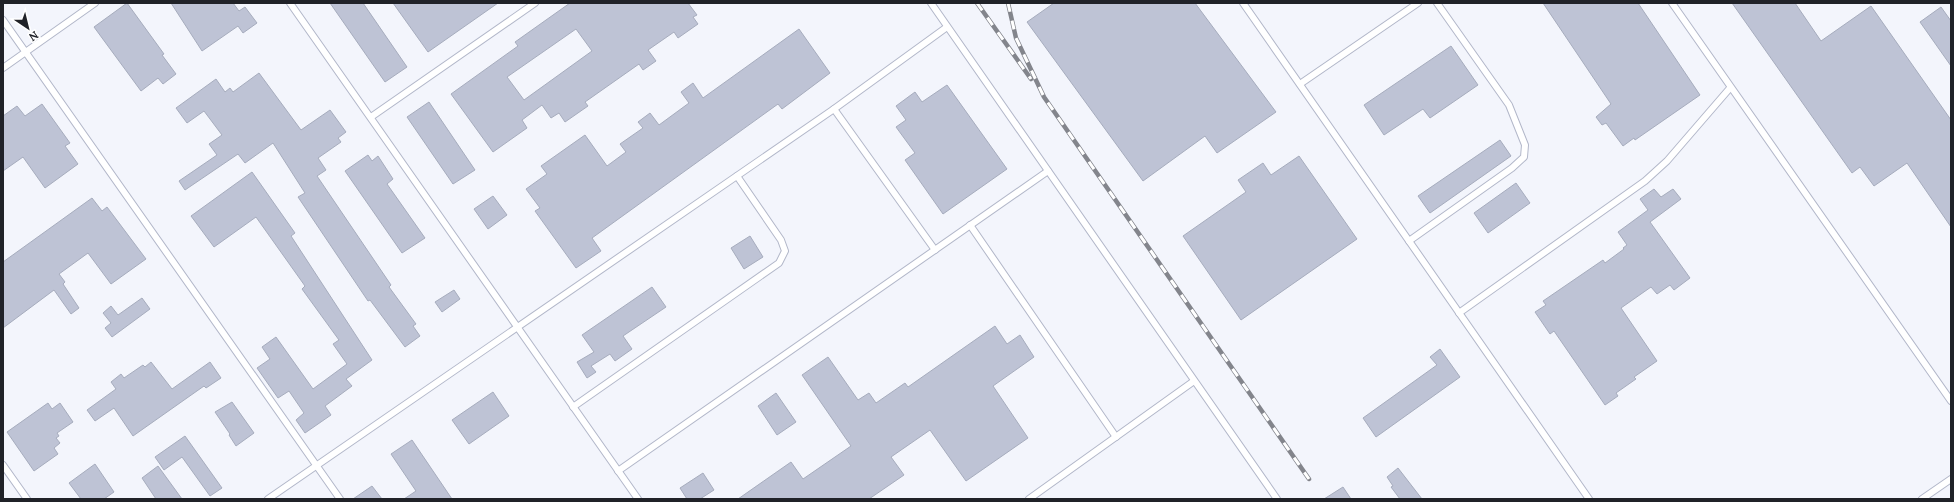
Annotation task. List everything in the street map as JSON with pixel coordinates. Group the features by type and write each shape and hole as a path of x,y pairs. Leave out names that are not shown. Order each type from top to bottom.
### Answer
{"lane":[{"path":"3,68 95,3"},
{"path":"290,3 638,499"},
{"path":"371,117 535,3"},
{"path":"931,3 1277,499"},
{"path":"1243,3 1590,499"},
{"path":"1300,84 1418,3"},
{"path":"1409,241 1512,168 1524,157 1525,146 1509,105 1437,3"},
{"path":"1672,3 1730,88 1951,401"},
{"path":"3,20 340,499"},
{"path":"268,499 834,109 947,27"},
{"path":"1459,313 1645,181 1667,161 1730,88"},
{"path":"834,109 935,250"},
{"path":"618,471 1048,171"},
{"path":"573,407 779,263 785,251 781,240 737,176"},
{"path":"970,225 1116,437"},
{"path":"1028,499 1194,381"},
{"path":"3,464 27,499"},
{"path":"1922,499 1951,479"}],"building":[{"path":"127,3 164,54 162,55 176,74 163,84 158,78 141,91 94,27"},
{"path":"171,3 233,3 239,11 245,7 257,23 243,33 238,26 202,51"},
{"path":"330,3 363,3 407,67 385,82"},
{"path":"393,3 498,3 428,52"},
{"path":"570,3 688,3 697,15 693,17 698,24 678,38 674,32 648,50 656,61 643,70 639,64 585,102 588,106 565,122 559,113 551,118 542,105 522,120 527,128 493,152 451,94 518,46 515,42","holes":["576,29 592,51 524,100 507,77"]},
{"path":"1054,3 1195,3 1276,112 1217,153 1205,136 1143,181 1027,22"},
{"path":"1543,3 1638,3 1700,95 1635,140 1634,138 1623,146 1606,123 1602,125 1596,117 1611,104"},
{"path":"1732,3 1795,3 1821,41 1871,6 1951,120 1951,227 1907,163 1874,186 1860,167 1852,173"},
{"path":"1941,7 1951,21 1951,66 1920,22"},
{"path":"799,29 830,73 782,109 778,104 592,238 601,251 576,268 535,211 540,208 526,189 547,174 541,166 585,135 607,166 626,152 620,144 643,128 638,122 650,113 659,125 689,103 681,92 693,83 703,98"},
{"path":"1451,46 1478,85 1430,118 1423,109 1384,135 1364,105"},
{"path":"259,73 301,130 330,110 346,132 338,138 341,142 318,158 326,170 317,176 391,285 389,287 416,324 413,326 420,336 405,347 370,300 368,301 298,197 305,193 273,143 245,163 238,154 185,190 179,181 217,155 209,144 222,135 204,111 187,123 176,108 216,79 225,92 230,88 233,92"},
{"path":"947,85 1007,169 943,214 905,160 915,153 896,127 906,120 896,106 915,92 922,102"},
{"path":"429,102 475,170 453,184 407,117"},
{"path":"42,104 70,143 65,146 78,164 45,188 23,157 3,171 3,116 17,106 25,116"},
{"path":"1500,140 1511,156 1430,213 1418,196"},
{"path":"368,155 372,161 378,156 393,179 387,184 425,238 402,253 345,171"},
{"path":"1299,156 1357,239 1241,320 1183,236 1246,192 1238,180 1263,163 1271,175"},
{"path":"252,172 295,233 291,236 372,360 346,379 352,386 325,406 331,415 305,433 296,420 304,413 289,391 278,398 257,368 270,359 262,347 276,337 313,389 347,364 333,344 339,340 302,289 305,286 256,217 214,247 191,216"},
{"path":"1516,183 1530,203 1488,233 1474,213"},
{"path":"1654,189 1661,197 1673,189 1681,199 1650,222 1690,278 1674,290 1670,285 1657,294 1651,287 1621,308 1657,361 1634,377 1636,379 1616,393 1618,396 1605,405 1554,331 1550,334 1535,312 1546,305 1543,301 1603,260 1605,263 1624,249 1623,248 1627,245 1618,232 1648,210 1640,199"},
{"path":"493,196 507,215 488,229 474,209"},
{"path":"92,198 102,211 107,207 146,259 111,284 88,253 59,274 65,282 63,284 79,308 71,314 54,290 3,328 3,262"},
{"path":"750,236 763,257 744,269 731,248"},
{"path":"652,287 666,307 623,336 632,349 615,361 610,354 591,366 596,372 587,378 577,362 594,352 582,335"},
{"path":"454,290 460,299 442,312 435,302"},
{"path":"142,298 150,309 112,337 105,328 111,323 103,313 111,306 118,315"},
{"path":"995,326 1007,344 1020,335 1034,357 993,386 1028,438 966,481 930,430 891,457 904,475 869,499 738,499 791,462 803,479 851,446 802,375 828,357 858,400 869,393 876,403 905,383 908,387"},
{"path":"1440,349 1460,377 1376,437 1363,418 1437,365 1430,357"},
{"path":"151,362 172,389 210,362 221,378 206,388 204,386 133,436 114,408 95,421 87,410 116,389 111,382 121,374 124,378 143,365 145,367"},
{"path":"493,392 509,416 469,444 452,420"},
{"path":"776,393 796,422 777,435 758,406"},
{"path":"232,402 254,433 236,446 229,435 230,434 215,412"},
{"path":"48,403 52,409 60,403 73,422 57,433 59,436 56,438 60,443 54,448 58,454 34,471 7,432"},
{"path":"185,436 222,488 210,496 182,457 164,470 155,457"},
{"path":"412,440 452,499 404,499 416,491 391,454"},
{"path":"95,464 114,492 104,499 81,499 69,483"},
{"path":"158,466 182,499 156,499 142,478"},
{"path":"1398,468 1422,499 1400,499 1391,487 1393,486 1387,477"},
{"path":"703,473 714,490 700,499 687,499 680,488"},
{"path":"372,486 382,499 353,499"},
{"path":"1343,487 1351,499 1324,499"}],"railway":[{"path":"977,3 1031,79"},
{"path":"1008,3 1016,38 1044,97 1309,479"}]}
